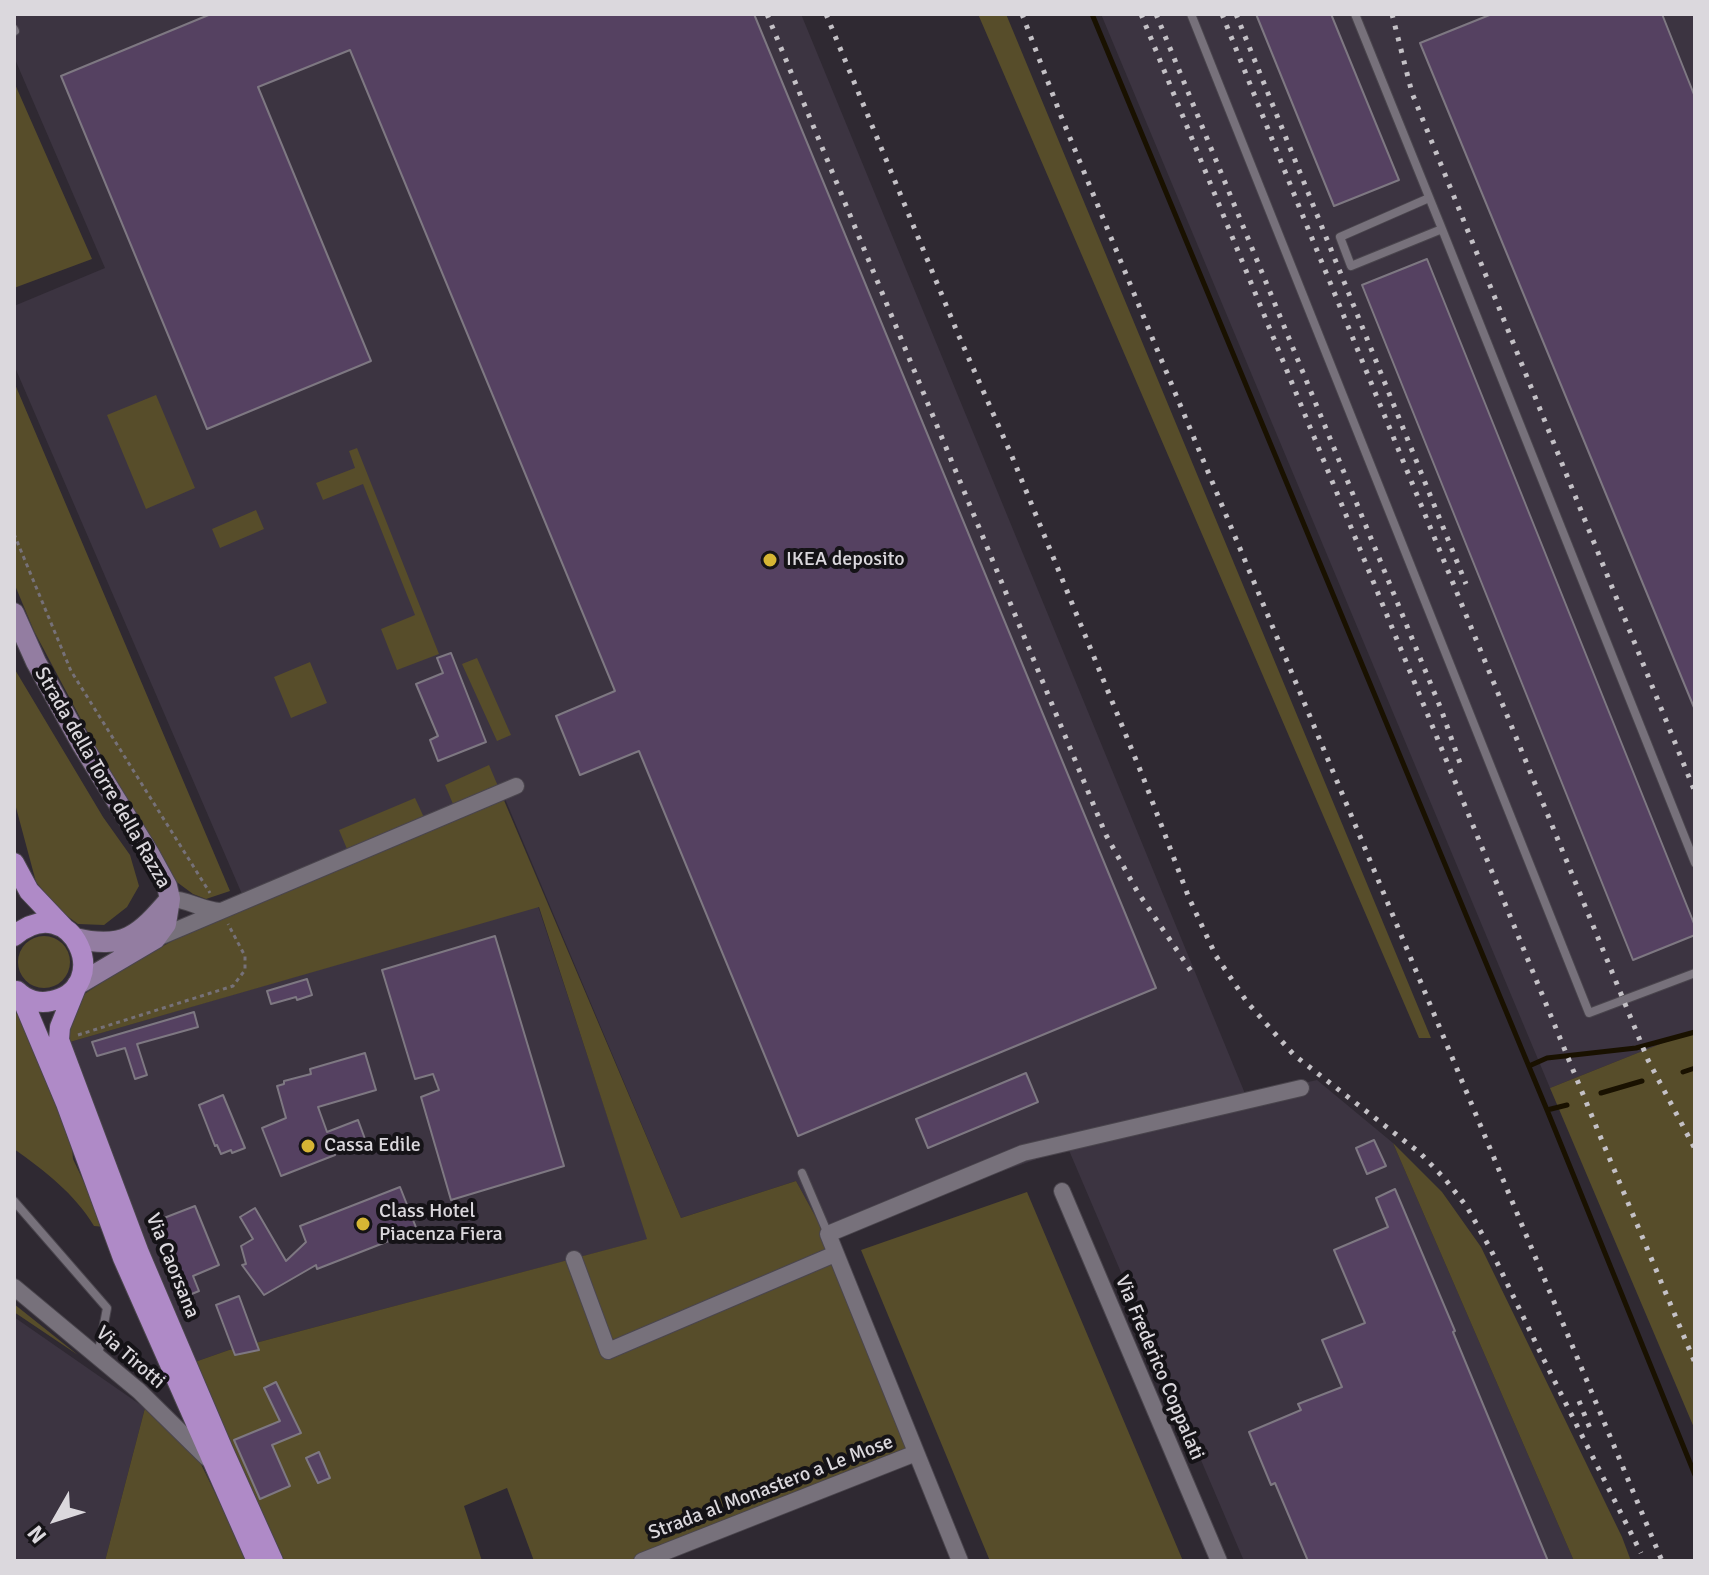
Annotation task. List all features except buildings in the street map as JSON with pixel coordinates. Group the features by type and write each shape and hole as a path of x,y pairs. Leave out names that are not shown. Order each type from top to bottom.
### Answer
{"main road":[{"path":"14,863 29,891 70,933"},
{"path":"14,936 25,927 38,923 52,924 70,933"},
{"name":"Via Caorsana","path":"70,933 81,949 84,961 60,1027 59,1040 139,1253 273,1561"},
{"path":"16,994 45,1003 67,995 77,985"},
{"name":"Via Caorsana","path":"16,994 66,1103 123,1258 257,1561"}],"street":[{"name":"Strada della Torre della Razza","path":"14,613 36,662 81,743 150,855 167,886 170,899"},
{"path":"77,985 155,939 516,786"},
{"path":"70,933 100,943 124,940 149,922 170,899 222,912"},
{"path":"155,939 166,924 170,899"},
{"path":"960,1561 828,1234 1023,1153 1301,1088"},
{"name":"Via Frederico Coppalati","path":"1062,1191 1219,1561"},
{"path":"574,1259 608,1351 835,1254"},
{"name":"Via Tirotti","path":"14,1287 139,1391 214,1465"},
{"name":"Strada al Monastero a Le Mose","path":"642,1561 916,1453"}],"lane":[{"path":"1191,14 1589,1013 1695,973"},
{"path":"1355,14 1695,863"},
{"path":"1429,198 1340,237 1351,266 1442,229"},
{"path":"802,1173 828,1234"},
{"path":"14,1201 107,1308 98,1357"}],"shaded area":[{"path":"14,14 801,14 1246,1096 1317,1080 1393,1143 1574,1561 1244,1561 1068,1148 825,1234 796,1181 681,1218 503,794 245,901 14,365 14,306 105,268 14,57"},
{"path":"978,14 1006,14 1431,1038 1419,1038"},
{"path":"1101,14 1695,14 1695,1030 1550,1088"},
{"path":"14,82 92,259 14,288"},
{"path":"14,382 230,891 206,899 193,894 170,877 108,770 34,631 14,583"},
{"path":"156,395 195,488 146,509 107,415"},
{"path":"357,448 439,654 397,670 381,629 415,615 363,484 323,500 316,483 355,468 349,451"},
{"path":"256,510 264,529 220,548 212,529"},
{"path":"477,658 511,735 497,741 462,664"},
{"path":"310,662 327,703 291,718 274,677"},
{"path":"14,668 103,817 130,855 139,886 127,907 104,925 78,924 59,910 36,882 14,800"},
{"path":"489,765 681,1218 796,1181 825,1234 915,1447 628,1561 534,1561 507,1488 464,1506 482,1561 277,1561 192,1363 229,1350 647,1239 539,907 63,1044 83,995 123,968 245,901 350,856 339,830 415,798 427,824 456,811 445,785"},
{"path":"538,906 648,1239 229,1350 192,1363 63,1044"},
{"path":"44,936 62,944 70,962 62,980 44,988 26,980 18,962 26,944"},
{"path":"14,1012 24,1018 71,1137 73,1159 105,1227 94,1226 68,1193 14,1149"},
{"path":"1695,1030 1695,1430 1550,1088"},
{"path":"1393,1143 1442,1192 1481,1247 1631,1561 1574,1561"},
{"path":"1027,1192 1183,1561 990,1561 861,1250"},
{"path":"14,1304 78,1355 14,1312"},
{"path":"14,1317 145,1408 105,1561 14,1561"},
{"path":"145,1408 200,1462 248,1561 105,1561"}],"waterway":[{"path":"1092,14 1547,1110 1695,1475"},
{"path":"1529,1066 1547,1058 1636,1048 1695,1032"},
{"path":"1683,1072 1695,1068"},
{"path":"1601,1093 1642,1081"},
{"path":"1547,1110 1567,1105"}],"railway":[{"path":"767,14 1106,835 1137,891 1193,974"},
{"path":"826,14 1011,454 1189,898 1216,956 1247,1002 1294,1055 1420,1153 1467,1207 1641,1553"},
{"path":"1022,14 1156,347 1662,1561"},
{"path":"1141,14 1695,1363"},
{"path":"1156,14 1441,709 1460,763"},
{"path":"1222,14 1648,1060 1695,1149"},
{"path":"1236,14 1466,584"},
{"path":"1392,14 1412,93 1695,792"},
{"path":"1579,1401 1591,1431"}],"place":[{"name":"IKEA deposito","path":"770,560"},
{"name":"Cassa Edile","path":"308,1146"},
{"name":"Class Hotel Piacenza Fiera","path":"363,1224"}]}
